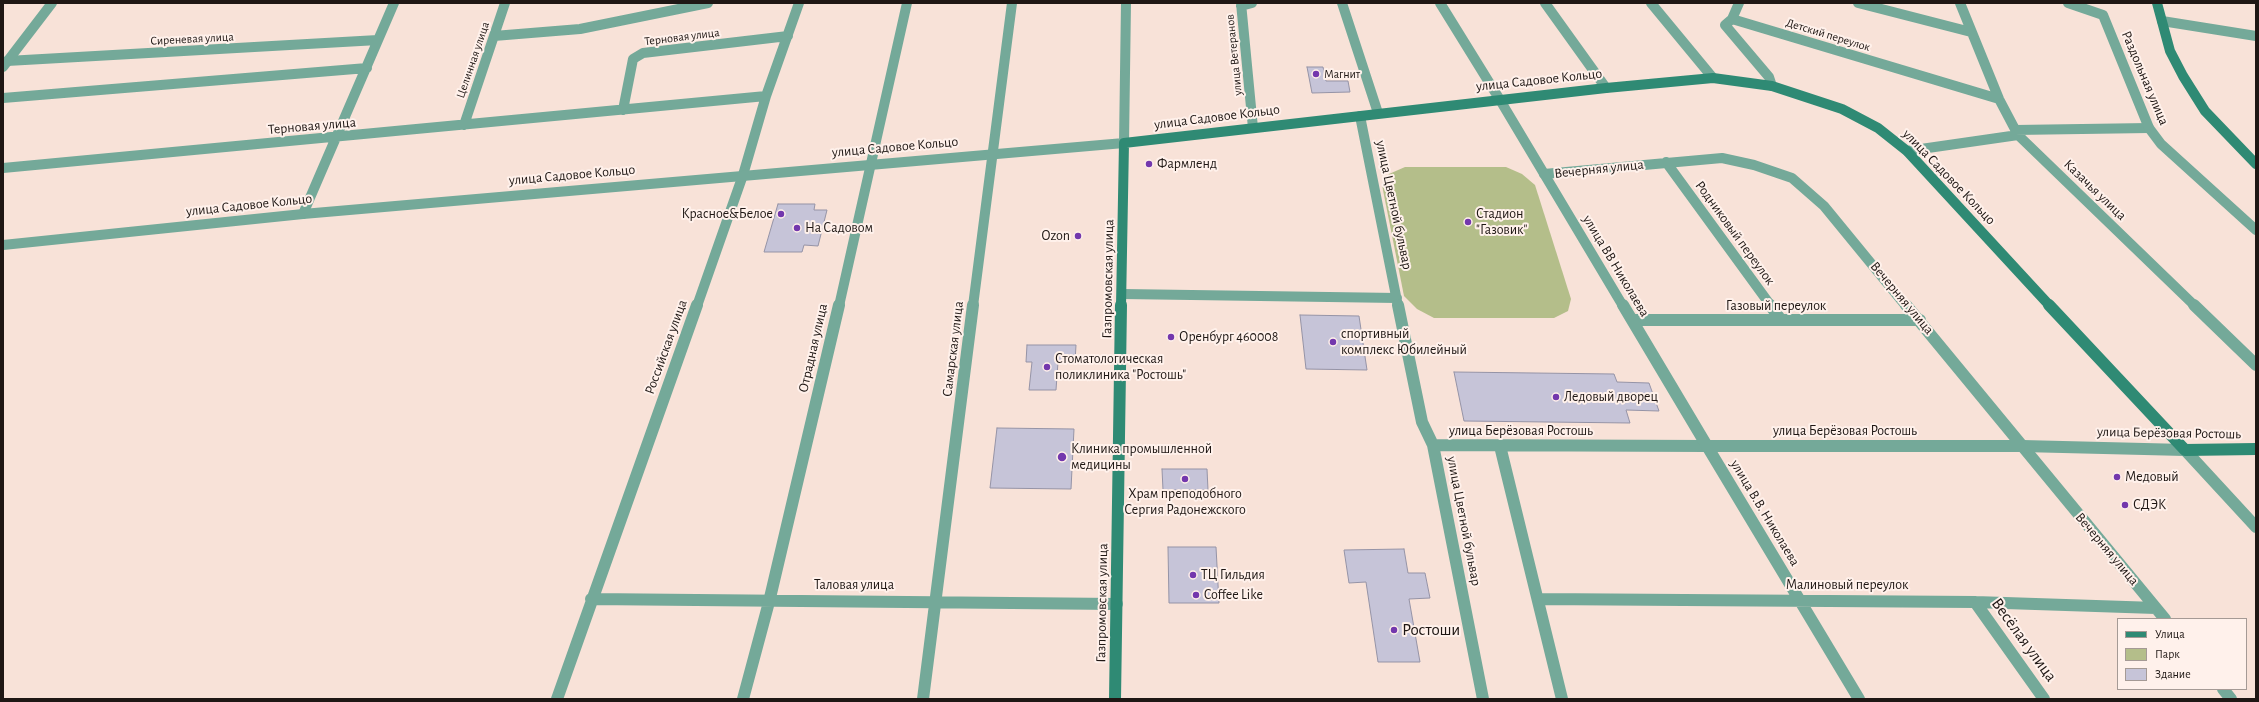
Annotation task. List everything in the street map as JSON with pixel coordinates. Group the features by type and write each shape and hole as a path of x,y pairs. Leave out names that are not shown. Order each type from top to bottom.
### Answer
{"main road":[{"path":"2157,3 2170,51 2183,76 2206,111 2256,164"},
{"name":"улица Садовое Кольцо","path":"1124,143 1378,113 1713,78 1745,81 1772,86 1842,109 1878,128 1907,151 2153,418 2185,450"},
{"name":"Газпромовская улица","path":"1115,699 1123,294 1124,143"},
{"name":"улица Берёзовая Ростошь","path":"2185,450 2256,449"}],"street":[{"path":"5,64 52,3"},
{"path":"303,214 394,3"},
{"name":"Целинная улица","path":"464,125 505,3"},
{"name":"Терновая улица","path":"494,36 580,29 708,3"},
{"name":"Российская улица","path":"557,699 743,175 766,96 799,3"},
{"name":"Отрадная улица","path":"743,699 768,602 872,165 907,3"},
{"name":"Самарская улица","path":"923,699 1012,3"},
{"name":"Газпромовская улица","path":"1124,143 1126,3"},
{"path":"1241,4 1252,3"},
{"path":"1342,3 1378,113"},
{"path":"1440,3 1500,100"},
{"path":"1545,3 1606,88"},
{"path":"1651,3 1713,78"},
{"path":"1739,3 1732,19 1725,25 1769,77 1772,86"},
{"path":"1858,3 1971,32"},
{"name":"Казачья улица","path":"1960,3 1999,99 2016,132 2256,365"},
{"name":"Раздольная улица","path":"2068,3 2103,15 2149,128 2160,144 2176,160 2256,230"},
{"name":"улица Ветеранов","path":"1241,4 1253,128"},
{"name":"Детский переулок","path":"1732,19 1999,99"},
{"path":"2162,22 2256,36"},
{"name":"Терновая улица","path":"623,110 633,59 643,53 788,36"},
{"name":"Сиреневая улица","path":"5,64 378,40"},
{"path":"3,98 367,68"},
{"name":"Терновая улица","path":"3,168 766,96"},
{"name":"улица ВВ Николаева","path":"1500,100 1707,446"},
{"name":"улица Цветной бульвар","path":"1360,116 1422,422 1433,445 1483,699"},
{"path":"1907,151 2016,132 2149,128"},
{"name":"улица Садовое Кольцо","path":"3,245 303,214 872,165 993,153 1124,143"},
{"name":"Вечерняя улица","path":"1544,174 1722,158 1754,165 1792,178 1824,206 1920,320 2164,618"},
{"name":"Родниковый переулок","path":"1666,162 1781,320"},
{"path":"1123,294 1397,298"},
{"name":"Газовый переулок","path":"1632,320 1920,320"},
{"name":"улица Берёзовая Ростошь","path":"1433,445 2022,446 2185,450"},
{"path":"1500,446 1562,699"},
{"name":"улица В.В. Николаева","path":"1707,446 1859,699"},
{"name":"улица Садовое Кольцо","path":"2185,450 2256,527"},
{"name":"Малиновый переулок","path":"1538,599 1975,602 2156,608"},
{"name":"Таловая улица","path":"592,600 768,602 936,601 1117,604"},
{"name":"Весёлая улица","path":"1975,602 2044,699"},
{"path":"2224,690 2231,699"}],"green space":[{"name":"Стадион \"Газовик\"","path":"1405,167 1506,167 1522,174 1535,185 1571,299 1568,311 1554,318 1434,318 1417,309 1404,296 1382,185 1389,174"}],"building":[{"name":"Магнит","path":"1307,67 1323,67 1326,81 1348,81 1350,92 1312,93"},
{"name":"На Садовом","path":"778,204 815,204 814,210 827,210 818,246 804,245 802,252 764,252"},
{"name":"спортивный комплекс Юбилейный","path":"1300,315 1359,316 1367,370 1306,369"},
{"name":"Стоматологическая поликлиника \"Ростошь\"","path":"1027,345 1076,345 1075,362 1058,362 1056,390 1029,390 1032,362 1026,362"},
{"name":"Ледовый дворец","path":"1454,372 1614,374 1617,382 1649,383 1659,411 1626,410 1630,423 1464,421"},
{"name":"Клиника промышленной медицины","path":"997,428 1074,429 1071,489 990,488"},
{"name":"Храм преподобного Сергия Радонежского","path":"1162,469 1207,469 1208,490 1163,490"},
{"name":"ТЦ Гильдия","path":"1168,547 1216,547 1219,603 1169,603"},
{"name":"Ростоши","path":"1404,549 1408,573 1425,573 1430,598 1409,599 1420,662 1378,662 1366,582 1349,583 1344,550"}],"place":[{"name":"Магнит","path":"1316,74"},
{"name":"Фармленд","path":"1149,164"},
{"name":"Красное&Белое","path":"781,214"},
{"name":"Стадион \"Газовик\"","path":"1468,222"},
{"name":"На Садовом","path":"797,228"},
{"name":"Ozon","path":"1078,236"},
{"name":"Оренбург 460008","path":"1171,337"},
{"name":"спортивный комплекс Юбилейный","path":"1333,342"},
{"name":"Стоматологическая поликлиника \"Ростошь\"","path":"1047,367"},
{"name":"Ледовый дворец","path":"1556,397"},
{"name":"Клиника промышленной медицины","path":"1062,457"},
{"name":"Медовый","path":"2117,477"},
{"name":"Храм преподобного Сергия Радонежского","path":"1185,479"},
{"name":"СДЭК","path":"2125,505"},
{"name":"ТЦ Гильдия","path":"1193,575"},
{"name":"Coffee Like","path":"1196,595"},
{"name":"Ростоши","path":"1394,630"}]}
